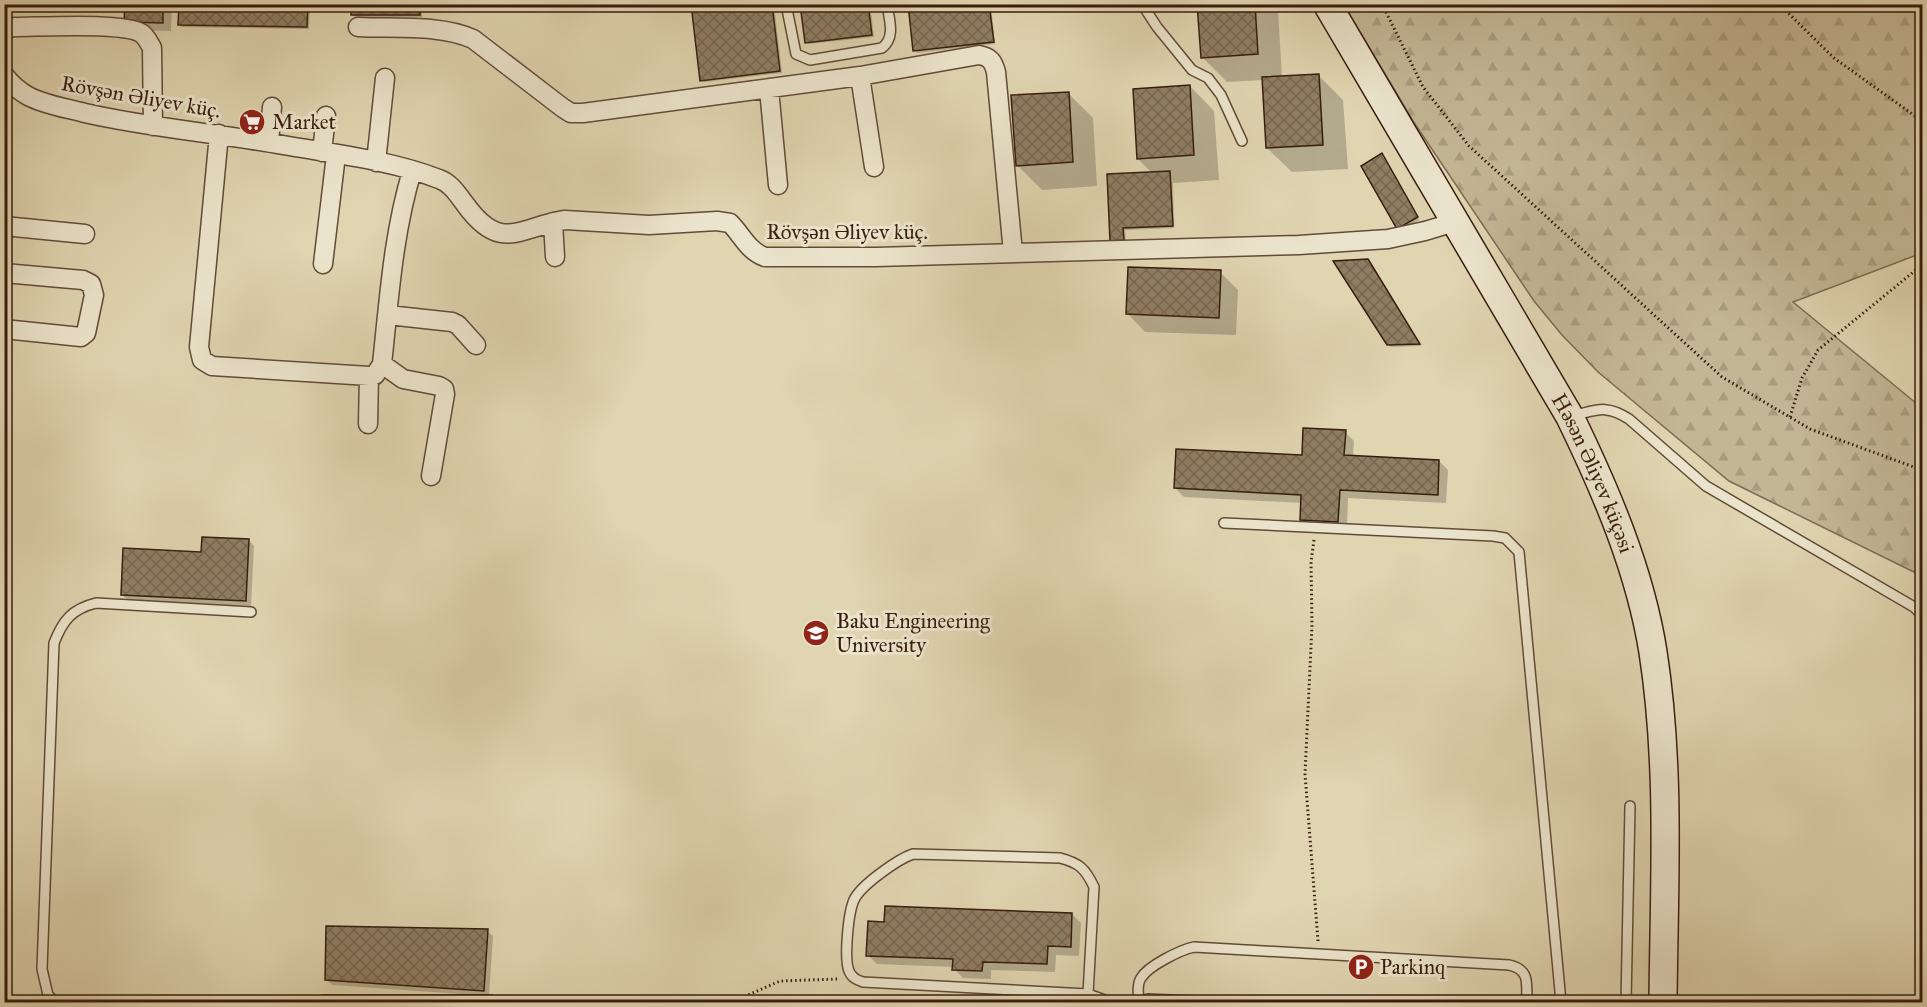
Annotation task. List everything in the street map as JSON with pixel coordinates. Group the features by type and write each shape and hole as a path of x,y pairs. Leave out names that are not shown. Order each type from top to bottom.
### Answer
{"main road":[{"name":"Həsən Əliyev küçəsi","path":"1327,4 1570,417 1620,531 1653,651 1661,721 1664,779 1663,1002"}],"street":[{"path":"4,30 15,27 111,27 140,32 152,48 153,126"},
{"path":"358,27 445,30 462,34 473,39 562,108 572,113 769,89 979,55 988,57 993,62 996,72 1013,253"},
{"name":"Rövşən Əliyev küç.","path":"4,75 30,97 49,104 123,121 269,142 376,162 445,181 476,219 489,229 513,233 553,222 578,219 649,225 725,222 734,227 756,254 776,258 1299,245 1370,241 1405,236 1455,222"},
{"path":"860,76 874,167"},
{"path":"376,162 385,78"},
{"path":"769,89 778,185"},
{"path":"269,142 272,107"},
{"path":"323,264 329,153 326,116"},
{"path":"219,134 199,347 202,360 212,366 375,370 403,380 439,386 444,389 445,394 431,476"},
{"path":"368,424 375,370 388,315 399,222 412,171"},
{"path":"553,222 555,257"},
{"path":"4,226 85,234"},
{"path":"4,273 83,280 91,284 94,295 86,333 81,337 4,329"},
{"path":"388,315 452,322 458,325 476,345"}],"lane":[{"path":"786,4 796,54 810,60 882,48 889,42 891,35 887,4"},
{"path":"1142,4 1157,27 1192,70 1208,78 1221,95 1242,141"},
{"path":"1570,417 1601,409 1617,411 1706,486 1914,607 1923,615"},
{"path":"1224,523 1493,536 1505,538 1519,552 1561,1002"},
{"path":"55,1002 48,995 42,969 54,642 60,629 66,619 83,607 96,603 251,612"},
{"path":"1626,1002 1630,806"},
{"path":"1088,994 1094,887 1077,862 1060,858 913,854 901,858 861,891 854,900 846,957 849,972 855,979 863,982 1088,994 1110,1002"},
{"path":"1214,1002 1148,999 1137,1002 1140,979 1147,970 1194,947 1320,954 1518,967 1526,976 1527,1002"},
{"path":"322,1000 491,1000"}],"path":[{"path":"1382,4 1424,87 1469,146 1722,377 1810,429 1923,470"},
{"path":"1779,4 1834,57 1923,121"},
{"path":"1790,417 1802,378 1818,350 1923,265"},
{"path":"1315,528 1311,562 1312,625 1305,774 1320,954"},
{"path":"732,1002 780,981 855,979"},
{"path":"491,1000 547,1002"}],"green space":[{"path":"1344,5 1922,5 1922,253 1793,302 1922,408 1922,576 1729,481 1598,372 1562,335 1534,301 1413,121"}],"building":[{"path":"125,4 163,4 163,23 124,22"},
{"path":"179,4 308,4 307,27 178,25"},
{"path":"351,4 420,4 420,15 351,15"},
{"path":"691,4 772,4 780,71 700,81"},
{"path":"800,4 868,4 872,35 805,43"},
{"path":"908,4 989,4 994,42 913,51"},
{"path":"1197,4 1255,4 1258,54 1201,58"},
{"path":"1319,74 1323,145 1266,148 1262,77"},
{"path":"1190,85 1194,155 1137,159 1133,89"},
{"path":"1069,92 1073,162 1016,166 1011,95"},
{"path":"1382,153 1418,217 1397,229 1361,166"},
{"path":"1170,171 1173,226 1123,228 1124,240 1110,241 1107,174"},
{"path":"1368,259 1420,344 1387,345 1333,261"},
{"path":"1128,267 1221,270 1219,318 1126,314"},
{"path":"1303,428 1346,430 1344,455 1439,460 1438,495 1340,490 1338,522 1300,520 1301,495 1174,488 1176,449 1302,455"},
{"path":"202,537 249,539 246,601 121,595 123,548 201,552"},
{"path":"885,906 1072,913 1071,947 1048,946 1047,964 983,962 982,971 952,970 953,959 866,956 868,921 884,922"},
{"path":"326,926 488,929 484,991 325,980"}],"place":[{"name":"Market","path":"252,122"},
{"name":"Baku Engineering University","path":"816,633"},
{"name":"Parkinq","path":"1361,967"}]}
